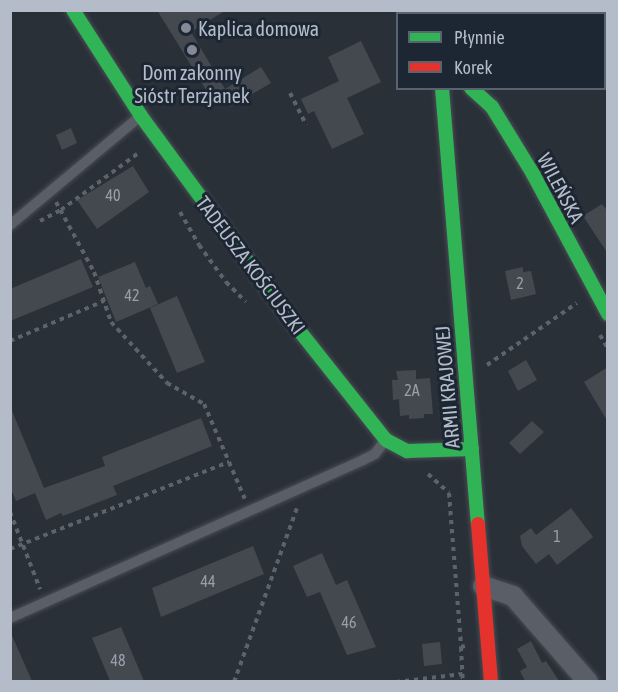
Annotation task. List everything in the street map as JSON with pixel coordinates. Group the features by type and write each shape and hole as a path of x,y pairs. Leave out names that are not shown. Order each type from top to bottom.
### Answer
{"street":[{"name":"TADEUSZA KOŚCIUSZKI","path":"73,10 141,116 280,305 386,440"},
{"name":"ARMII KRAJOWEJ","path":"442,90 491,681"},
{"name":"WILEŃSKA","path":"473,90 492,107 533,174 604,300"},
{"path":"386,440 407,451 472,449"},
{"path":"483,586 513,596 588,681"}],"lane":[{"path":"10,225 52,193 141,116"},
{"path":"10,618 375,454 386,440"}],"path":[{"path":"290,93 306,125"},
{"path":"31,226 61,210 143,150"},
{"path":"52,193 94,272 111,322 167,383 204,404 250,511"},
{"path":"486,365 581,300 604,300"},
{"path":"10,341 104,301"},
{"path":"10,549 229,462"},
{"path":"422,471 431,475 449,493 464,681"},
{"path":"234,681 300,502 303,487"},
{"path":"10,512 45,602"},
{"path":"461,647 474,645"},
{"path":"396,681 463,674"}],"building":[{"name":"Dom zakonny Sióstr Terzjanek","path":"157,10 226,10 191,32 225,89 261,67 271,83 230,107 221,92 211,98"},
{"path":"361,41 381,82 347,98 364,134 332,149 314,111 308,114 301,99 339,81 328,57"},
{"path":"71,128 77,143 62,150 56,135"},
{"path":"133,166 149,192 97,229 77,200"},
{"path":"602,204 608,212 608,254 583,216"},
{"path":"81,259 93,287 10,321 10,289"},
{"path":"135,262 146,288 150,286 158,304 116,322 98,277"},
{"path":"523,267 523,272 531,271 536,294 511,300 505,271"},
{"path":"177,296 205,362 177,373 150,308"},
{"path":"526,360 537,380 518,391 508,371"},
{"path":"608,367 608,422 584,382"},
{"path":"416,370 416,379 430,378 433,414 424,414 424,418 409,419 409,415 400,416 399,399 393,400 392,380 398,380 396,371"},
{"path":"10,406 44,488 105,466 102,457 201,418 212,446 113,486 117,495 63,516 61,513 46,520 35,493 16,501 10,487"},
{"path":"532,421 544,432 520,454 509,443"},
{"path":"571,508 593,537 557,565 549,554 536,564 522,546 520,536 531,528 536,535"},
{"path":"253,546 264,574 161,617 152,588"},
{"path":"322,553 336,585 347,580 376,647 347,655 320,592 307,597 293,566"},
{"path":"121,627 144,681 110,681 92,638"},
{"path":"10,631 32,681 10,681"},
{"path":"531,641 542,663 546,661 559,681 525,681 520,671 527,667 517,649"},
{"path":"440,642 442,664 424,666 422,644"}],"traffic: fast":[{"path":"73,10 141,116 294,324 386,440 407,451 472,449"},
{"path":"442,90 478,524"},
{"path":"473,90 492,107 533,174 608,314"}],"traffic: jam":[{"path":"478,524 491,682"}],"place":[{"name":"Kaplica domowa","path":"186,28"},
{"name":"Dom zakonny Sióstr Terzjanek","path":"192,50"}]}
